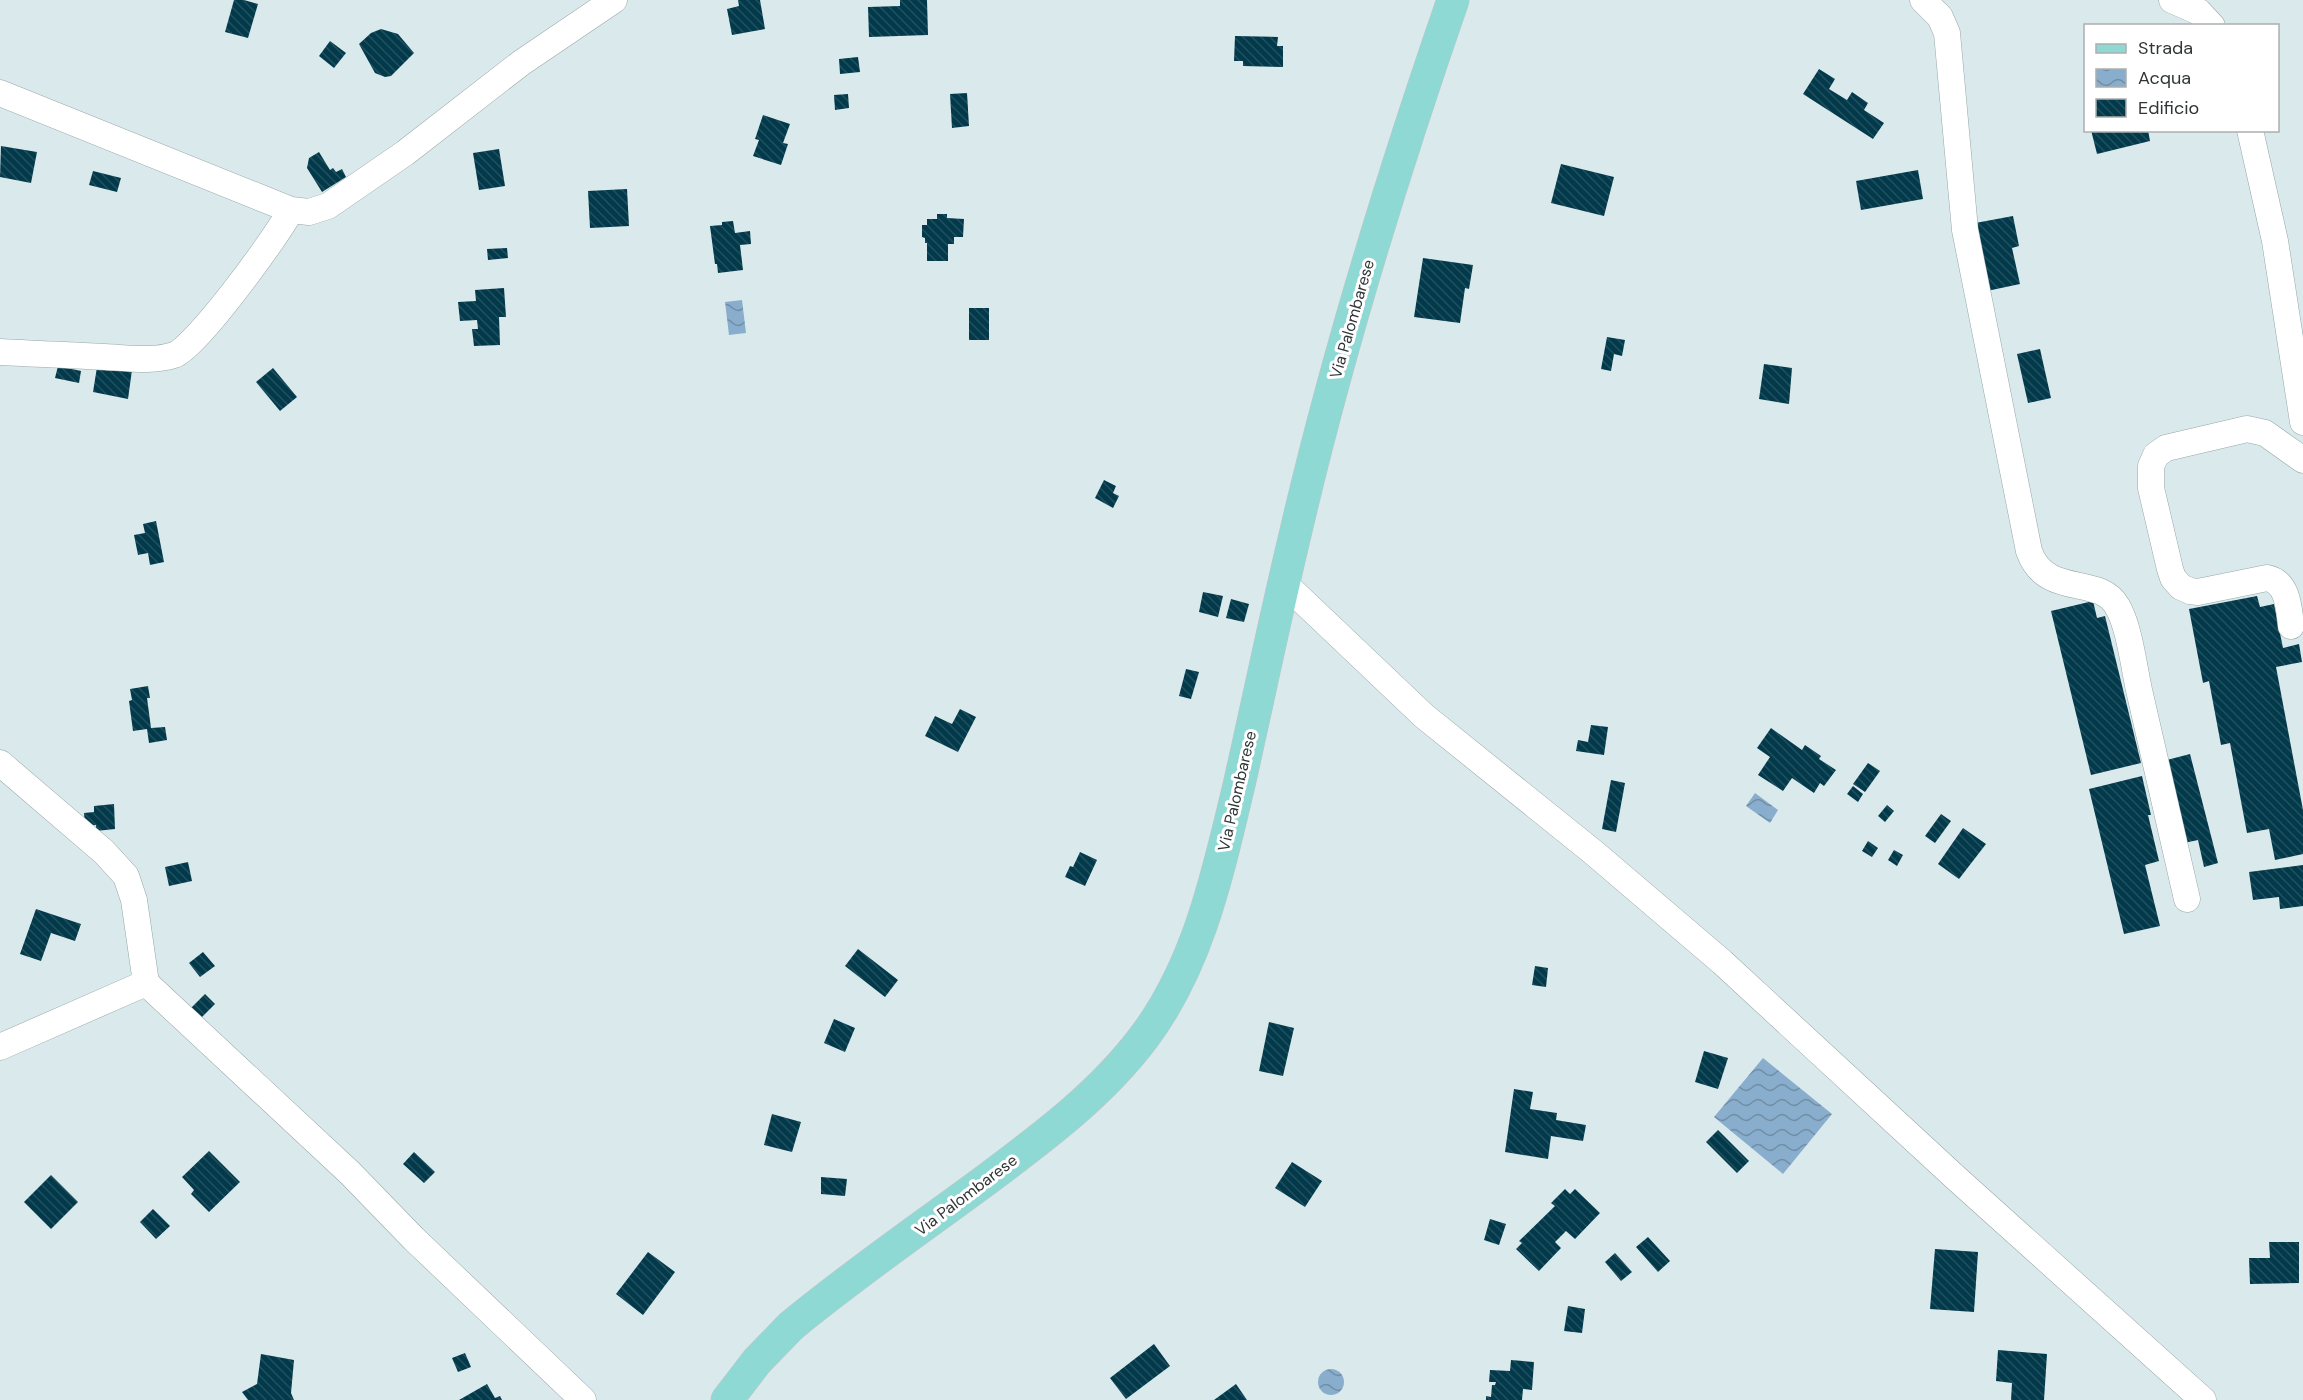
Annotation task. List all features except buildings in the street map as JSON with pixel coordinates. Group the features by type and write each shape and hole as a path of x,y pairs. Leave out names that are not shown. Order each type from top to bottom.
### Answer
{"main road":[{"name":"Via Palombarese","path":"727,1400 757,1361 796,1322 1071,1114 1119,1067 1156,1019 1192,951 1209,900 1239,785 1321,430 1399,161 1453,0"}],"street":[{"path":"0,93 291,210 309,212 328,206 405,153 521,63 614,0"},
{"path":"1923,0 1940,17 1949,42 1958,169 1965,230 2029,551 2036,566 2048,576 2062,583 2099,591 2119,607 2187,900"},
{"path":"2172,0 2199,12 2210,24"},
{"path":"2250,132 2278,261 2303,422"},
{"path":"0,352 144,358 163,358 177,354 194,340 273,239 291,210"},
{"path":"2291,626 2288,600 2282,587 2273,579 2267,578 2198,592 2186,590 2176,582 2171,574 2149,472 2153,460 2166,448 2247,429 2265,433 2303,460"},
{"path":"1284,583 1424,716 1593,852 1722,962 2203,1400"},
{"path":"0,763 104,852 126,876 134,900 146,984 345,1168 414,1239 584,1400"},
{"path":"0,1047 146,984"}],"water":[{"path":"742,300 746,333 729,335 725,302"},
{"path":"1755,793 1778,810 1770,823 1746,806"},
{"path":"1763,1058 1832,1114 1783,1174 1714,1117"},
{"path":"1331,1369 1340,1373 1344,1382 1340,1391 1331,1395 1322,1391 1318,1382 1322,1373"}]}
